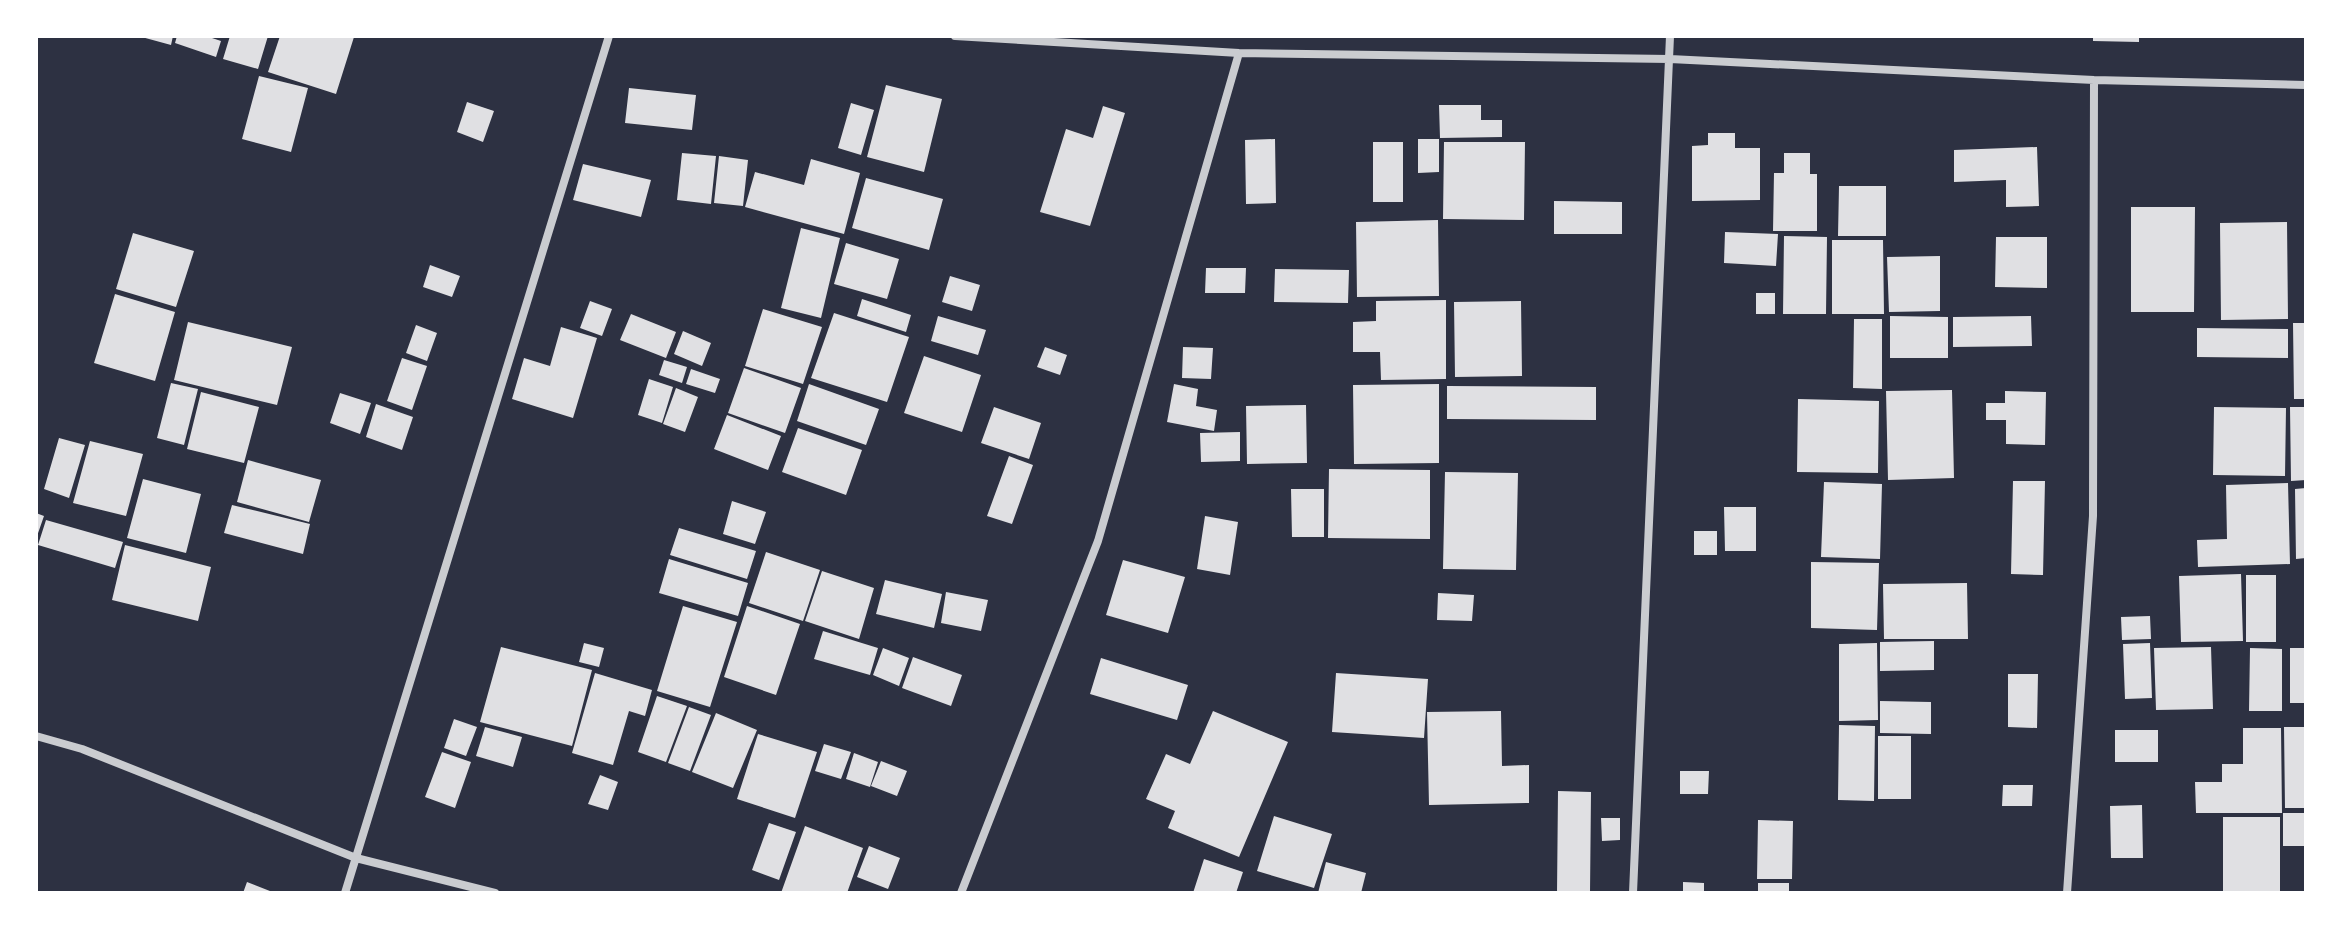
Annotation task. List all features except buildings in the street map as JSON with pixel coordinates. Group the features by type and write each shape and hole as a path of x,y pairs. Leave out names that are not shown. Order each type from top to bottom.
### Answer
{"street":[{"path":"345,893 609,36"},
{"path":"955,36 1239,53 1670,59 2094,80 2306,85"},
{"path":"1633,893 1670,36"},
{"path":"961,893 1098,541 1239,53"},
{"path":"2067,893 2093,516 2094,80"},
{"path":"36,736 82,749 356,858 495,893"}]}
